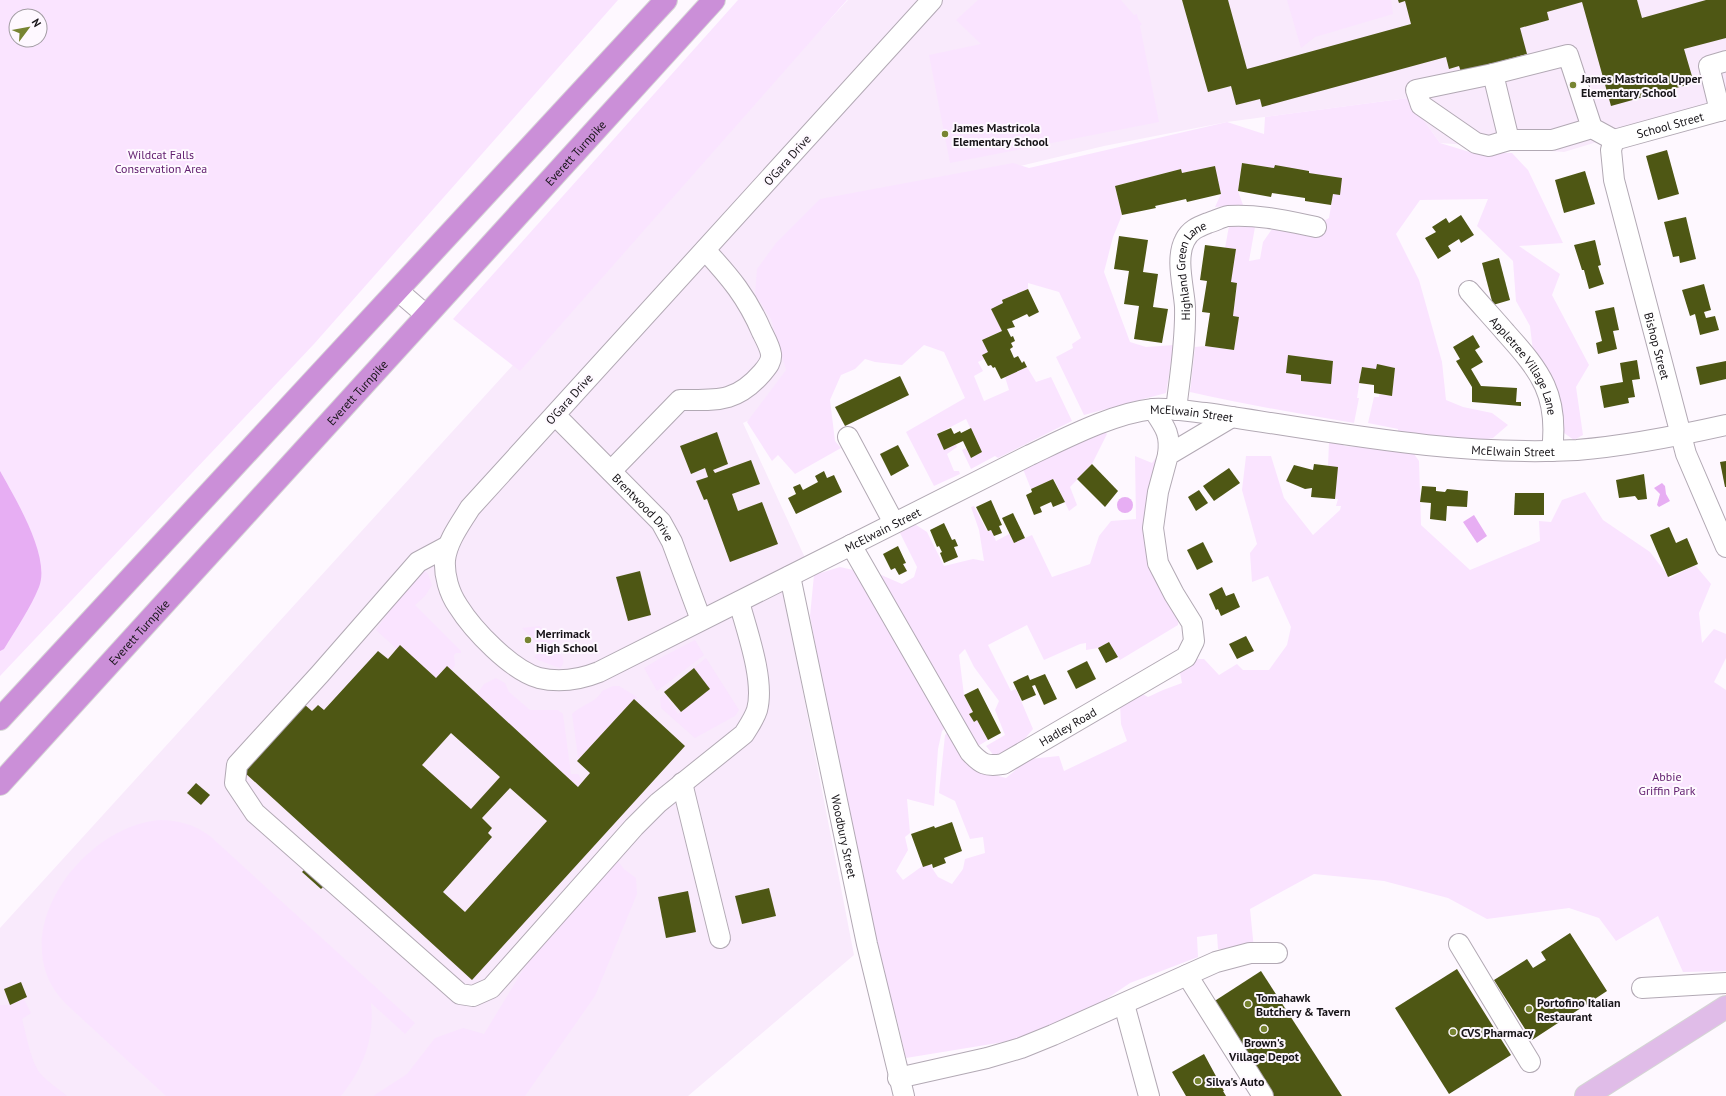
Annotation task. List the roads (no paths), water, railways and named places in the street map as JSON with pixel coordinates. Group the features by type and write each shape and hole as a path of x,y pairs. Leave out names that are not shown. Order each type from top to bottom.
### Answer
{"highway":[{"path":"0,719 666,0"},
{"name":"Everett Turnpike","path":"0,784 714,0"}],"main road":[{"path":"1586,1096 1726,1007"}],"street":[{"name":"O'Gara Drive","path":"701,620 618,663 586,677 564,681 537,677 511,662 496,649 469,621 457,605 450,590 446,575 445,559 448,546 470,508 932,0"},
{"path":"1592,128 1552,140 1509,140 1489,146 1476,142 1421,105 1416,90 1492,74 1568,55 1592,128 1614,140"},
{"path":"1723,110 1709,66 1726,61"},
{"path":"1492,74 1509,140"},
{"name":"School Street","path":"1614,140 1723,110"},
{"name":"Bishop Street","path":"1614,140 1611,150 1614,180 1681,435 1694,476 1726,547"},
{"name":"Highland Green Lane","path":"1176,410 1185,327 1185,305 1180,275 1184,241 1195,228 1227,216 1263,217 1316,227"},
{"path":"611,472 680,400 717,400 731,397 743,391 755,381 770,364 771,355 748,304 729,276 705,250"},
{"path":"397,290 426,315"},
{"name":"Appletree Village Lane","path":"1469,292 1524,353 1541,377 1552,407 1554,426 1552,451"},
{"name":"McElwain Street","path":"701,620 1030,455 1084,430 1153,409 1176,410 1232,417 1437,447 1507,451 1552,451 1602,447 1681,435 1726,425"},
{"name":"Hadley Road","path":"851,545 970,752 984,764 993,766 1003,764 1186,657 1194,641 1192,623 1174,594 1158,563 1153,528 1158,492 1168,455 1170,440 1163,423 1153,409"},
{"name":"Brentwood Drive","path":"555,415 661,522 672,542 701,620"},
{"path":"1168,455 1232,417"},
{"path":"848,437 894,523"},
{"path":"448,546 418,562 320,674 237,765 235,783 255,813 460,994 473,996 491,988 634,827 658,803 744,734 758,709 759,690 757,672 739,602"},
{"name":"Woodbury Street","path":"790,576 831,778 867,944 901,1087"},
{"path":"682,783 720,938"},
{"path":"1459,944 1530,1062"},
{"path":"901,1087 1021,1048 1124,1004 1216,962 1250,953 1277,954"},
{"path":"1187,975 1263,1096"},
{"path":"1642,988 1726,983"},
{"path":"1124,1004 1149,1096"}],"place":[{"name":"James Mastricola Upper Elementary School","path":"1573,85"},
{"name":"James Mastricola Elementary School","path":"945,134"},
{"name":"Merrimack High School","path":"528,640"},
{"name":"Tomahawk Butchery & Tavern","path":"1248,1004"},
{"name":"Portofino Italian Restaurant","path":"1529,1009"},
{"name":"Brown's Village Depot","path":"1264,1029"},
{"name":"CVS Pharmacy","path":"1453,1032"},
{"name":"Silva's Auto","path":"1198,1081"}],"park label":[{"name":"Wildcat Falls Conservation Area","path":"161,161"},
{"name":"Abbie Griffin Park","path":"1667,783"}]}
